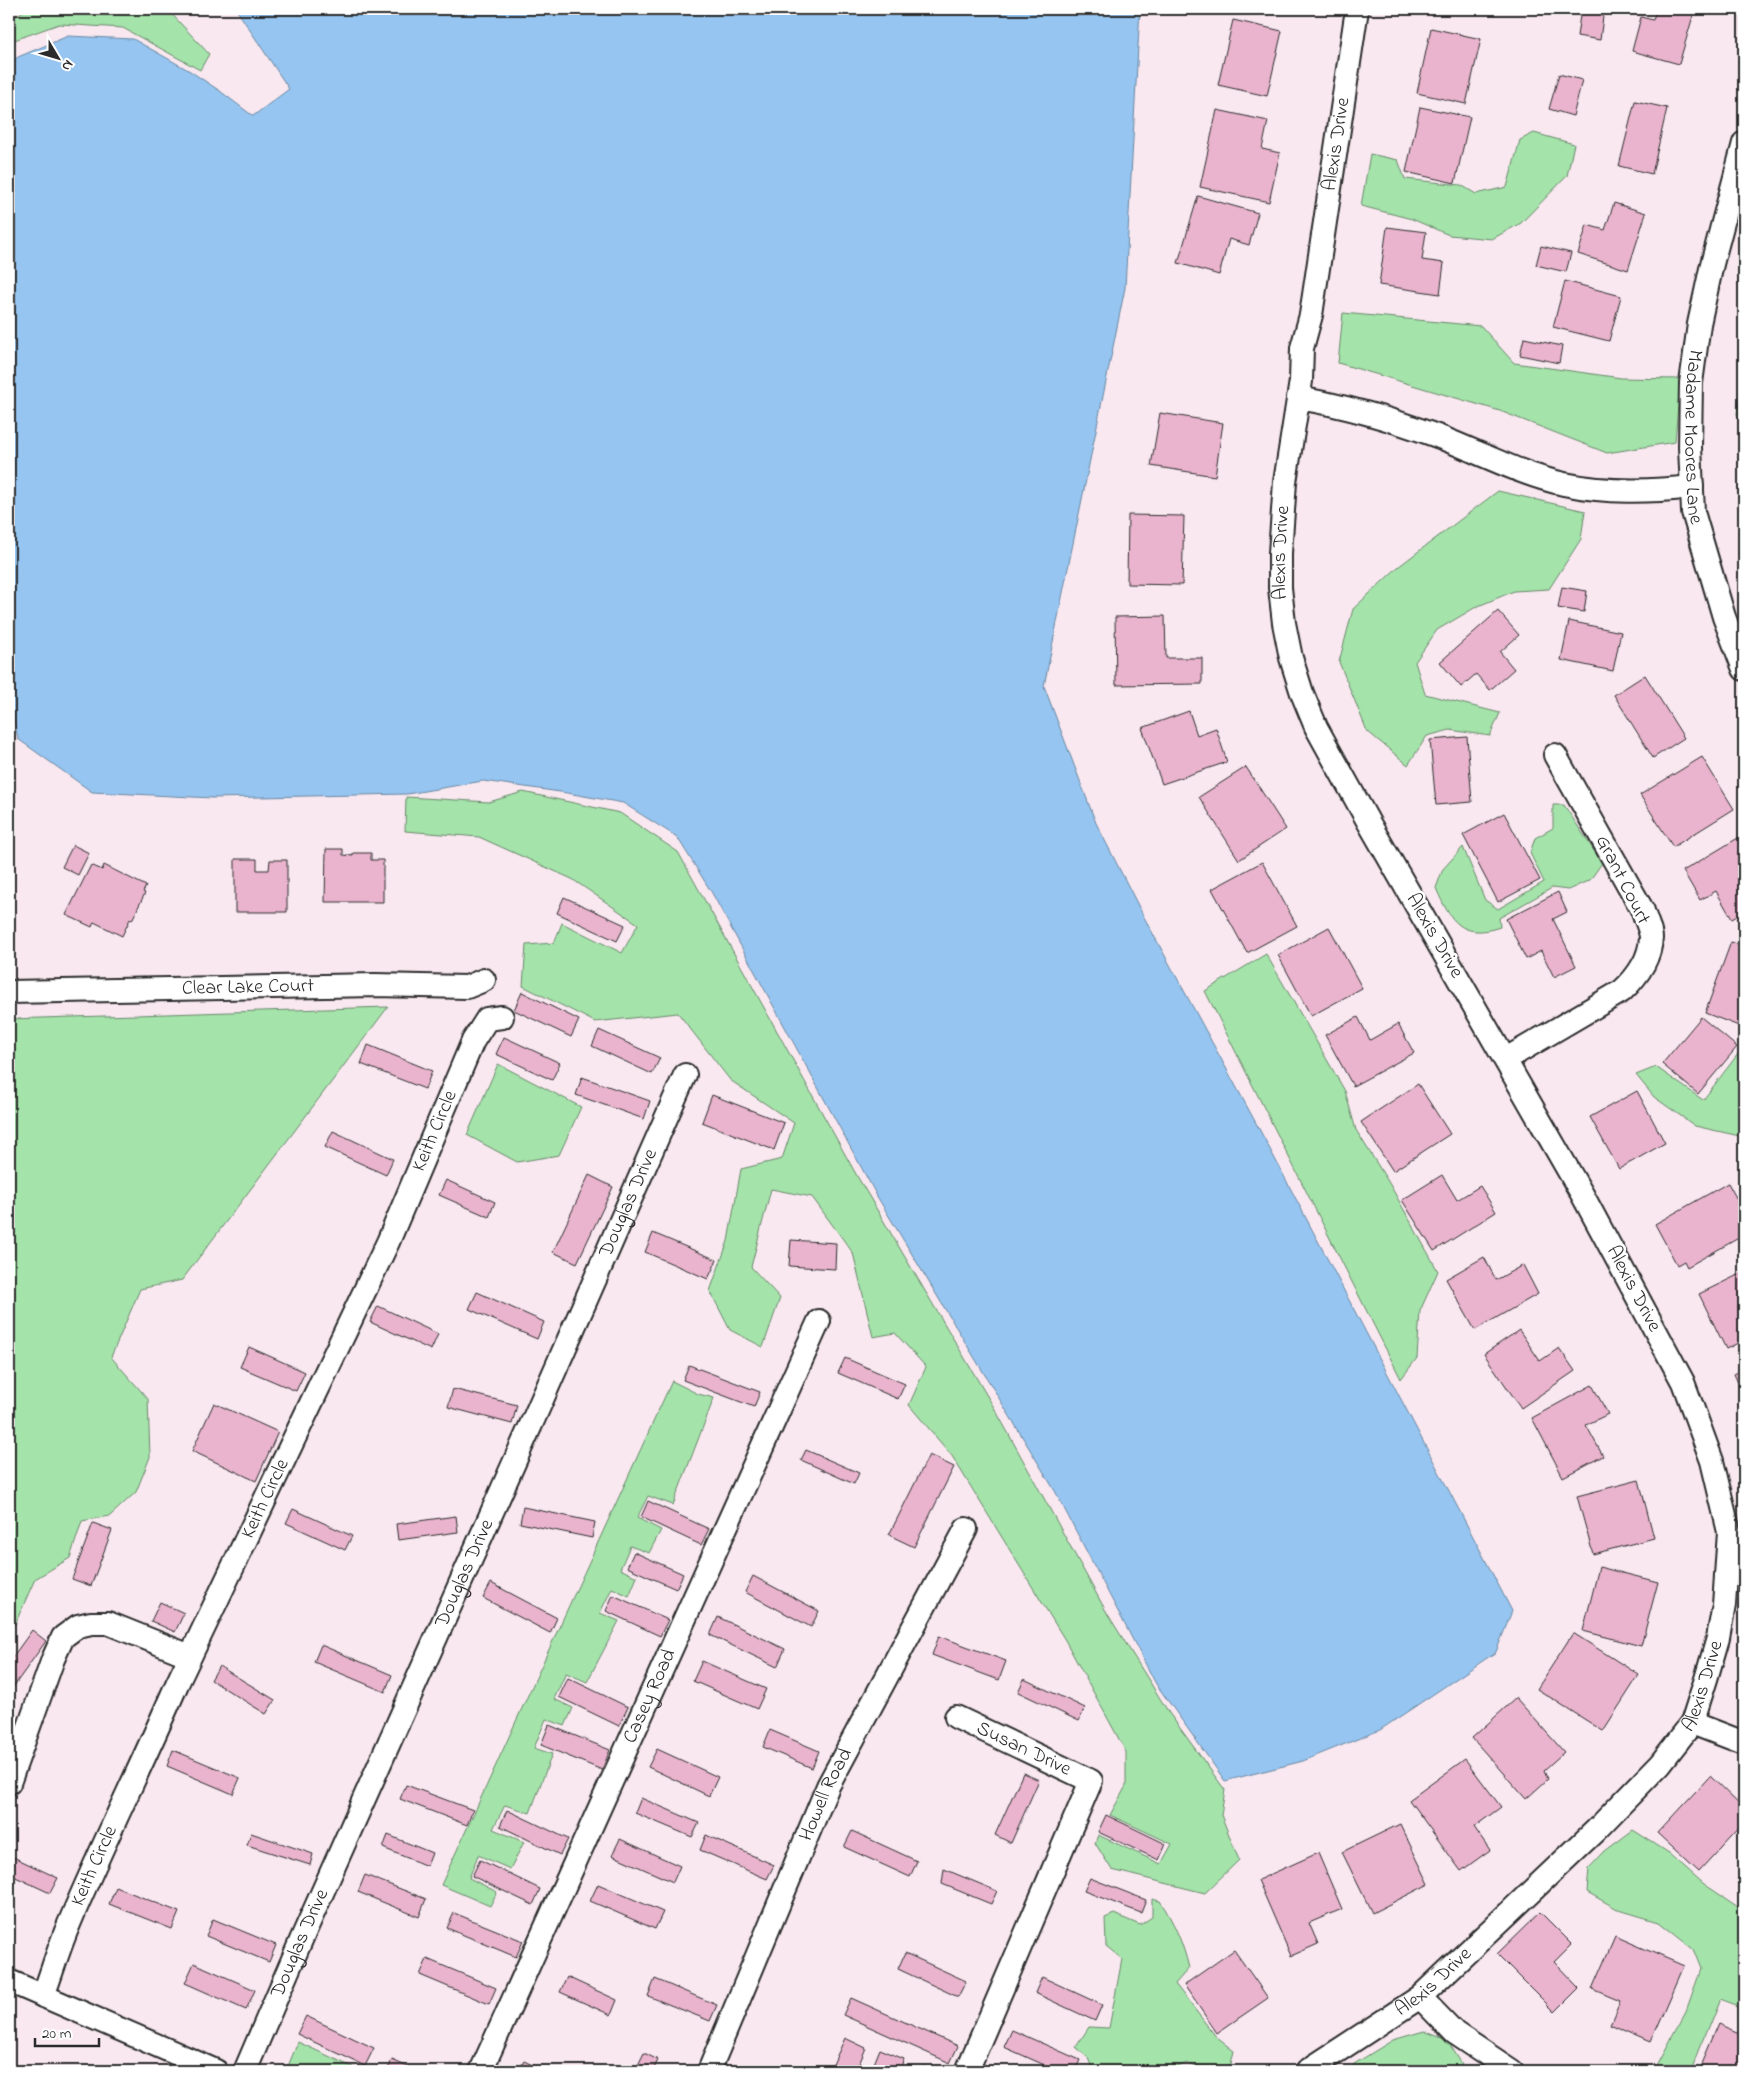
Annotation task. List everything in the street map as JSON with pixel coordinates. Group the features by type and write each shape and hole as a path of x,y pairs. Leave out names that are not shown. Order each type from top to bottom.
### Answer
{"street":[{"name":"Alexis Drive","path":"1307,2071 1420,1997 1639,1788 1692,1723 1718,1638 1724,1605 1729,1532 1712,1461 1683,1382 1582,1194 1316,728 1291,658 1284,623 1280,553 1285,482 1298,398 1302,348 1311,315 1357,9"},
{"name":"Madame Moores Lane","path":"1744,143 1712,264 1699,324 1691,383 1693,512 1724,617 1744,669"},
{"path":"1298,398 1341,405 1374,414 1436,436 1514,470 1564,484 1612,492 1645,492 1692,487"},
{"name":"Grant Court","path":"1506,1059 1622,990 1634,979 1642,967 1651,937 1643,911 1555,755"},
{"name":"Clear Lake Court","path":"9,992 375,985 467,987 484,980"},
{"name":"Keith Circle","path":"43,1996 72,1918 190,1656 388,1242 473,1041 487,1019 502,1017"},
{"name":"Douglas Drive","path":"245,2071 306,1928 530,1427 684,1075"},
{"name":"Casey Road","path":"480,2071 819,1321"},
{"name":"Howell Road","path":"709,2071 828,1786 966,1529"},
{"path":"9,1782 53,1660 64,1637 78,1626 91,1623 108,1623 190,1656"},
{"name":"Susan Drive","path":"956,1717 1091,1781 967,2071"},
{"path":"1692,1723 1744,1743"},
{"path":"9,1981 216,2071"},
{"path":"1420,1997 1455,2033 1512,2071"}],"green space":[{"path":"26,9 167,9 209,54 200,70 123,28 59,24 9,42 9,21"},
{"path":"1534,133 1574,144 1567,176 1521,223 1492,239 1449,235 1412,219 1361,206 1370,154 1398,160 1405,179 1461,185 1476,194 1507,187 1520,140"},
{"path":"1343,313 1481,326 1514,363 1621,378 1680,379 1675,442 1607,453 1500,411 1338,363"},
{"path":"1744,370 1744,434 1737,414"},
{"path":"1498,491 1585,511 1581,539 1549,589 1514,591 1476,607 1437,630 1415,662 1425,694 1500,713 1490,736 1450,730 1427,736 1408,765 1367,731 1339,662 1353,609 1398,567"},
{"path":"523,792 620,813 678,852 857,1176 996,1411 1107,1613 1169,1713 1225,1790 1221,1815 1239,1860 1205,1893 1112,1870 1095,1843 1098,1835 1161,1864 1172,1844 1110,1815 1126,1786 1126,1752 1065,1640 952,1456 909,1405 926,1367 895,1333 873,1337 853,1253 812,1197 771,1189 751,1267 780,1298 763,1347 730,1330 710,1291 728,1241 741,1169 782,1159 794,1123 730,1080 678,1013 595,1022 523,986 526,945 554,943 562,923 622,953 638,924 572,879 479,837 405,831 406,797 489,802"},
{"path":"1553,805 1564,805 1602,863 1590,880 1568,890 1552,888 1499,918 1500,927 1476,931 1459,925 1447,910 1436,888 1443,869 1463,847 1485,900 1498,909 1544,882 1530,853 1535,838 1553,828"},
{"path":"1266,954 1345,1091 1356,1130 1389,1183 1438,1271 1420,1311 1417,1358 1401,1379 1205,991"},
{"path":"388,1007 182,1280 140,1289 111,1357 148,1399 150,1457 136,1492 110,1516 82,1521 70,1558 35,1579 9,1634 9,1019"},
{"path":"1744,1046 1744,1137 1695,1126 1654,1097 1636,1075 1656,1067 1703,1100"},
{"path":"498,1064 581,1107 559,1155 517,1162 467,1135"},
{"path":"672,1381 698,1394 714,1398 673,1505 648,1496 637,1518 661,1530 649,1553 630,1546 620,1569 637,1577 629,1596 612,1588 600,1613 619,1621 587,1682 566,1673 554,1699 573,1708 565,1726 546,1719 534,1748 552,1754 530,1813 505,1805 493,1829 524,1842 510,1869 478,1855 469,1878 497,1892 490,1906 441,1885"},
{"path":"1633,1830 1669,1853 1704,1884 1744,1911 1744,2012 1738,2006 1719,1999 1690,2071 1654,2071 1686,2011 1701,1969 1693,1949 1659,1922 1619,1910 1587,1892 1589,1868 1605,1851"},
{"path":"1152,1899 1160,1901 1165,1909 1178,1933 1187,1959 1189,1968 1175,1984 1217,2038 1234,2051 1231,2064 1218,2070 1209,2071 1187,2063 1168,2071 1093,2071 1088,2058 1076,2047 1089,2027 1109,2028 1122,1959 1106,1946 1105,1918 1114,1914 1140,1925 1152,1917"},
{"path":"1424,2031 1447,2040 1462,2064 1457,2071 1349,2071 1354,2064 1393,2040"},
{"path":"298,2042 361,2071 286,2071"}],"water":[{"path":"236,9 1140,9 1125,288 1044,686 1096,823 1145,919 1263,1136 1512,1611 1496,1652 1380,1730 1303,1761 1225,1781 1156,1684 1055,1491 878,1198 712,893 677,837 623,803 483,781 407,794 212,798 92,792 18,739 9,696 9,64 18,57 68,36 133,39 190,71 253,116 289,89"}],"building":[{"path":"1581,9 1604,9 1600,40 1577,36"},
{"path":"1656,9 1695,9 1679,64 1632,51 1641,17 1653,20"},
{"path":"1233,20 1282,31 1267,96 1218,85"},
{"path":"1431,28 1481,39 1466,104 1417,93"},
{"path":"1559,74 1582,80 1573,116 1549,109"},
{"path":"1635,101 1667,108 1652,174 1619,166"},
{"path":"1420,107 1470,117 1455,183 1406,172"},
{"path":"1217,110 1268,121 1262,149 1280,153 1269,202 1200,187"},
{"path":"1198,196 1258,213 1249,245 1229,239 1219,275 1178,263"},
{"path":"1614,203 1646,213 1628,270 1578,254 1587,225 1605,230"},
{"path":"1387,227 1426,232 1422,260 1444,263 1440,294 1379,285"},
{"path":"1541,246 1571,253 1566,272 1536,265"},
{"path":"1565,281 1621,296 1609,341 1553,327"},
{"path":"1524,338 1562,346 1559,363 1520,355"},
{"path":"1160,413 1223,423 1215,476 1151,466"},
{"path":"1128,515 1184,516 1182,585 1127,584"},
{"path":"1562,587 1587,591 1584,612 1558,608"},
{"path":"1498,611 1519,635 1500,652 1514,669 1490,690 1476,674 1461,687 1440,662"},
{"path":"1165,616 1166,658 1202,658 1202,684 1116,685 1115,617"},
{"path":"1569,621 1621,632 1613,671 1561,660"},
{"path":"1645,675 1684,738 1653,758 1614,695"},
{"path":"1189,711 1197,735 1216,728 1227,762 1162,784 1142,728"},
{"path":"1467,737 1472,802 1436,805 1430,740"},
{"path":"1702,757 1734,809 1673,847 1640,795"},
{"path":"1246,767 1286,829 1239,860 1199,797"},
{"path":"1504,813 1540,880 1498,902 1463,835"},
{"path":"1743,835 1744,912 1732,919 1716,891 1700,900 1683,871"},
{"path":"73,845 89,853 78,875 62,867"},
{"path":"326,849 343,849 343,855 353,856 353,853 371,853 371,860 383,860 383,902 325,902"},
{"path":"235,859 257,859 257,870 269,870 270,860 287,860 287,912 235,912"},
{"path":"1262,862 1297,926 1247,953 1212,889"},
{"path":"91,865 102,870 104,865 146,886 143,892 145,893 122,936 94,922 92,927 66,915"},
{"path":"1558,892 1567,912 1553,919 1576,966 1554,977 1541,951 1526,959 1506,919"},
{"path":"564,897 625,925 617,941 557,913"},
{"path":"1329,927 1362,988 1311,1016 1278,955"},
{"path":"1731,942 1744,946 1744,1028 1705,1013"},
{"path":"522,992 579,1020 571,1037 514,1010"},
{"path":"1358,1017 1370,1040 1398,1024 1414,1053 1353,1086 1325,1035"},
{"path":"1701,1017 1737,1047 1698,1094 1662,1064"},
{"path":"599,1030 660,1058 652,1074 592,1046"},
{"path":"504,1037 560,1063 552,1080 496,1054"},
{"path":"368,1045 432,1071 425,1089 361,1064"},
{"path":"582,1077 650,1101 644,1119 576,1095"},
{"path":"1418,1084 1450,1134 1393,1171 1361,1122"},
{"path":"1637,1091 1665,1143 1619,1169 1590,1117"},
{"path":"712,1095 784,1123 774,1150 702,1122"},
{"path":"333,1131 393,1159 386,1175 325,1147"},
{"path":"589,1175 613,1187 577,1263 553,1252"},
{"path":"1442,1175 1457,1200 1480,1186 1496,1212 1434,1251 1402,1200"},
{"path":"446,1180 495,1202 489,1217 439,1195"},
{"path":"1728,1183 1744,1212 1744,1235 1687,1267 1684,1261 1677,1265 1655,1224"},
{"path":"653,1233 717,1260 708,1279 645,1252"},
{"path":"791,1240 836,1243 835,1269 789,1266"},
{"path":"1484,1257 1496,1280 1523,1265 1538,1294 1475,1330 1446,1279"},
{"path":"1744,1272 1744,1340 1726,1349 1699,1294"},
{"path":"477,1292 544,1322 537,1339 469,1309"},
{"path":"378,1306 438,1334 431,1350 370,1322"},
{"path":"1519,1330 1540,1361 1559,1348 1575,1371 1521,1408 1484,1354"},
{"path":"249,1347 305,1372 296,1391 240,1367"},
{"path":"845,1358 905,1384 898,1399 838,1373"},
{"path":"689,1365 760,1392 754,1407 683,1380"},
{"path":"1744,1369 1744,1396 1734,1374"},
{"path":"1592,1385 1608,1414 1586,1425 1603,1456 1563,1477 1532,1418"},
{"path":"453,1389 517,1405 512,1424 448,1407"},
{"path":"214,1403 278,1432 256,1481 192,1451"},
{"path":"806,1450 859,1473 854,1484 801,1460"},
{"path":"929,1455 954,1467 914,1547 889,1535"},
{"path":"1639,1480 1654,1538 1593,1554 1577,1496"},
{"path":"648,1501 709,1529 701,1545 641,1517"},
{"path":"523,1507 595,1522 592,1538 520,1523"},
{"path":"293,1509 352,1536 345,1550 286,1523"},
{"path":"456,1516 458,1532 398,1540 396,1524"},
{"path":"93,1523 112,1530 91,1586 72,1579"},
{"path":"634,1552 683,1574 676,1589 627,1567"},
{"path":"1599,1567 1658,1582 1641,1646 1583,1631"},
{"path":"753,1576 819,1611 811,1627 745,1592"},
{"path":"491,1583 557,1618 550,1633 483,1598"},
{"path":"613,1595 668,1620 660,1636 606,1611"},
{"path":"160,1602 184,1613 175,1632 151,1621"},
{"path":"718,1617 785,1649 777,1667 710,1635"},
{"path":"32,1630 46,1641 9,1693 9,1662"},
{"path":"1573,1633 1639,1675 1603,1731 1537,1689"},
{"path":"939,1636 1006,1661 999,1680 932,1655"},
{"path":"321,1645 392,1675 385,1692 314,1662"},
{"path":"702,1661 766,1689 757,1709 693,1681"},
{"path":"219,1666 275,1700 266,1714 211,1680"},
{"path":"568,1678 628,1707 619,1726 559,1697"},
{"path":"1024,1679 1085,1708 1079,1721 1018,1692"},
{"path":"1516,1698 1564,1752 1544,1770 1548,1779 1526,1799 1472,1738"},
{"path":"549,1725 610,1750 602,1770 541,1745"},
{"path":"770,1730 819,1751 812,1768 763,1747"},
{"path":"657,1749 718,1777 709,1796 648,1767"},
{"path":"173,1750 240,1778 233,1794 167,1766"},
{"path":"1465,1759 1501,1807 1474,1827 1490,1850 1461,1871 1409,1800"},
{"path":"1023,1773 1039,1780 1011,1843 995,1835"},
{"path":"1710,1776 1744,1809 1744,1823 1699,1872 1657,1833"},
{"path":"406,1785 473,1810 467,1825 400,1799"},
{"path":"641,1798 699,1823 692,1837 635,1813"},
{"path":"507,1810 568,1839 560,1855 500,1826"},
{"path":"1106,1815 1166,1844 1159,1860 1098,1832"},
{"path":"1400,1824 1429,1884 1372,1913 1342,1852"},
{"path":"852,1831 917,1861 910,1877 844,1847"},
{"path":"251,1833 313,1854 310,1865 247,1845"},
{"path":"388,1835 432,1853 427,1866 383,1848"},
{"path":"706,1835 774,1865 767,1879 700,1850"},
{"path":"620,1839 680,1866 673,1882 612,1855"},
{"path":"1318,1853 1342,1909 1309,1923 1318,1944 1291,1956 1258,1880"},
{"path":"9,1855 58,1878 50,1893 9,1874"},
{"path":"480,1860 540,1889 533,1905 472,1876"},
{"path":"944,1869 997,1891 991,1904 942,1884"},
{"path":"365,1875 426,1899 419,1917 358,1892"},
{"path":"1090,1878 1146,1900 1141,1913 1084,1891"},
{"path":"598,1884 663,1912 655,1929 590,1901"},
{"path":"116,1887 179,1912 172,1929 109,1904"},
{"path":"1540,1912 1572,1944 1554,1962 1579,1988 1555,2012 1497,1954"},
{"path":"454,1913 523,1941 516,1957 447,1928"},
{"path":"213,1919 276,1945 269,1962 206,1936"},
{"path":"1615,1936 1684,1966 1651,2042 1610,2024 1620,2001 1592,1989"},
{"path":"1234,1950 1268,1998 1217,2033 1184,1985"},
{"path":"905,1953 966,1981 958,1997 898,1969"},
{"path":"427,1959 496,1988 489,2004 420,1975"},
{"path":"194,1963 255,1990 246,2010 185,1983"},
{"path":"567,1977 617,2000 611,2015 560,1992"},
{"path":"1042,1977 1102,2005 1095,2021 1035,1993"},
{"path":"655,1979 717,2005 710,2021 648,1996"},
{"path":"851,1998 958,2046 950,2063 843,2015"},
{"path":"306,2016 374,2048 365,2066 297,2034"},
{"path":"1718,2024 1744,2035 1744,2071 1733,2071 1726,2068 1725,2071 1698,2071"},
{"path":"1012,2030 1080,2060 1075,2071 1058,2071 1004,2047"},
{"path":"845,2038 866,2048 856,2071 830,2071"},
{"path":"880,2049 904,2059 899,2071 871,2071"},
{"path":"644,2053 658,2060 653,2071 635,2071"},
{"path":"392,2060 417,2071 387,2071"},
{"path":"524,2061 545,2071 519,2071"},
{"path":"923,2066 935,2071 921,2071"}]}
